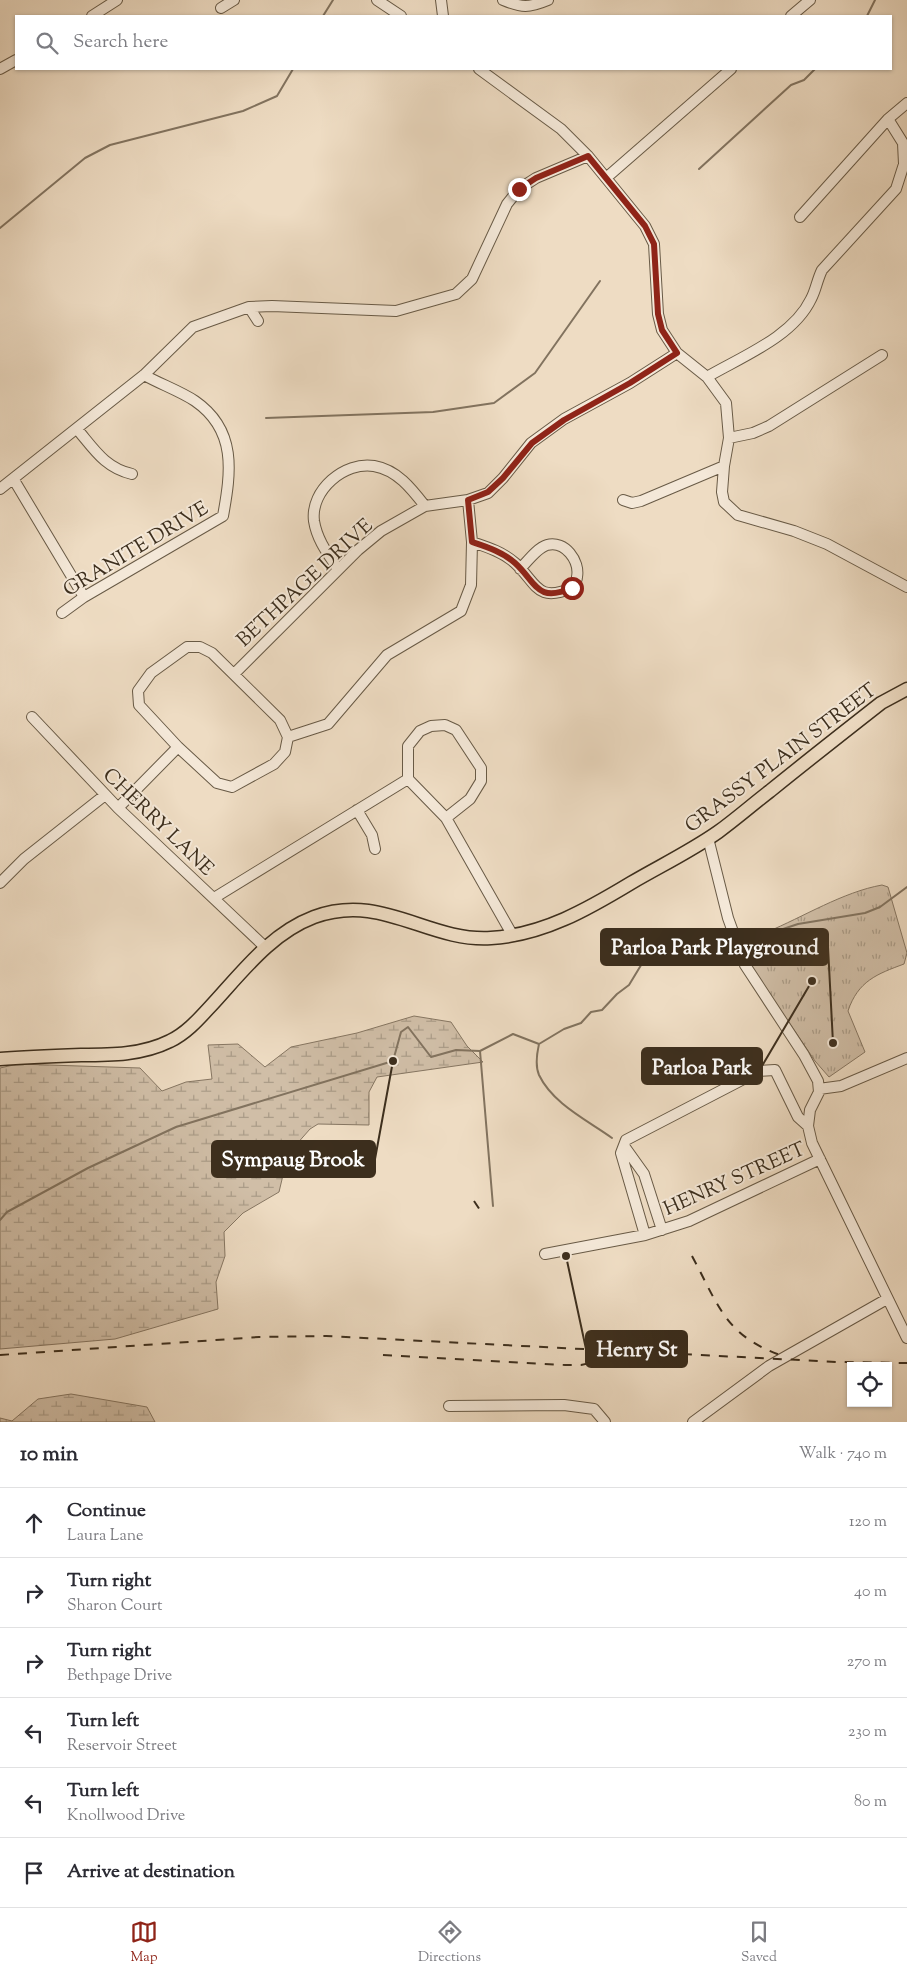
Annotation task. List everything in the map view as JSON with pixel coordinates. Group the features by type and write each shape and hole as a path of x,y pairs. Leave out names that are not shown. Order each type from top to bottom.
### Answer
{"main road":[{"name":"GRASSY PLAIN STREET","path":"0,1060 112,1054 153,1048 172,1040 192,1026 265,947 293,928 314,917 338,911 360,909 385,913 443,933 467,938 491,939 514,936 553,925 579,913 719,832 881,703 907,689"}],"street":[{"path":"94,15 117,0"},
{"path":"221,8 234,0"},
{"path":"377,0 400,15"},
{"path":"441,0 443,15"},
{"path":"503,0 518,6 531,7 548,0"},
{"path":"792,15 810,0"},
{"path":"0,70 15,61"},
{"path":"480,70 561,129 588,156 645,226 654,244 658,314 662,330 677,353 707,377 726,403 729,438 724,466 722,492 724,502 738,515 794,531 827,544 907,587"},
{"path":"606,178 730,70"},
{"path":"800,217 888,119 907,103"},
{"path":"707,377 785,332 812,299 816,281 822,270 896,189 904,164 903,143 888,119"},
{"path":"0,489 14,480 144,375 193,327 249,306 396,311 456,294 472,279 507,204 519,189 536,178 588,156"},
{"path":"249,306 258,321"},
{"name":"BETHPAGE DRIVE","path":"234,674 338,569 381,531 425,506 468,500 488,492 503,478 532,443 564,420 630,383 677,353"},
{"path":"729,438 769,426 882,355"},
{"name":"GRANITE DRIVE","path":"62,613 84,597 223,516 228,485 229,456 220,425 196,401 144,375"},
{"path":"77,428 105,462 120,471 132,474"},
{"path":"338,569 318,538 314,519 320,494 338,474 356,466 375,466 398,475 425,506"},
{"path":"623,500 632,503 641,501 724,466"},
{"path":"14,480 84,597"},
{"path":"288,737 328,724 387,655 461,610 471,584 472,542 468,500"},
{"path":"472,542 492,548 514,562 520,569 539,590 548,593 561,593 572,588 577,579 577,566 569,552 553,544 545,546 520,569"},
{"path":"200,647 212,653 280,720 288,737 285,752 274,764 232,787 217,783 178,747 139,705 138,691 151,673 187,648 200,647"},
{"name":"CHERRY LANE","path":"32,717 118,808 265,947"},
{"path":"446,818 470,799 481,782 481,768 456,730 444,725 431,726 420,732 408,746 408,779 446,818 514,936"},
{"path":"118,808 178,747"},
{"path":"214,898 408,779"},
{"path":"0,883 24,860 105,795"},
{"path":"357,810 372,835 375,849"},
{"path":"708,838 728,918 745,965 811,1067 818,1081 819,1089 810,1110 808,1126 812,1143 907,1338"},
{"path":"819,1089 841,1086 907,1058"},
{"path":"645,1235 621,1153 626,1140 759,1071 775,1070 798,1117 808,1126"},
{"path":"624,1146 644,1174 662,1230"},
{"name":"HENRY STREET","path":"546,1254 645,1235 689,1221 820,1159"},
{"path":"693,1422 769,1366 887,1299"},
{"path":"449,1406 564,1406 594,1409 605,1422"}],"green space":[{"path":"882,885 888,887 907,953 904,964 877,975 857,992 848,1011 865,1052 829,1077 815,1061 790,1024 777,1010 746,961 741,941 750,936 767,932 853,893"},
{"path":"414,1016 451,1022 467,1046 483,1062 377,1077 369,1092 369,1125 318,1124 310,1129 288,1154 279,1192 243,1213 224,1232 225,1256 216,1282 218,1309 115,1339 0,1349 0,1068 18,1064 140,1068 162,1091 186,1082 212,1079 208,1045 238,1044 265,1067 291,1047 357,1033"},
{"path":"71,1394 147,1407 155,1422 0,1422 0,1418 12,1421 38,1399"}],"waterway":[{"path":"324,15 333,0"},
{"path":"868,15 875,0"},
{"path":"0,228 85,158 110,145 243,111 277,96 292,70"},
{"path":"699,169 791,85 804,80 814,70"},
{"path":"266,418 433,412 494,403 535,373 600,281"},
{"path":"741,941 798,924 865,913 880,907 907,887"},
{"path":"0,1220 7,1212 88,1168 176,1127 393,1061 401,1032 408,1027 431,1057 456,1050 480,1051 513,1034 539,1044 564,1029 581,1023 591,1012 602,1010 617,994 629,985 652,947 668,942 693,955 714,946 730,944"},
{"path":"539,1044 537,1068 545,1085 571,1111 612,1138"},
{"path":"480,1051 493,1206"}],"railway":[{"path":"474,1201 480,1210"},
{"path":"692,1256 717,1304 736,1329 748,1339 783,1356"},
{"path":"0,1355 259,1337 326,1336 838,1362 907,1363"},
{"path":"383,1355 565,1365 581,1365 626,1355"}],"place":[{"name":"Parloa Park","path":"812,981"},
{"name":"Parloa Park Playground","path":"833,1043"},
{"name":"Sympaug Brook","path":"393,1061"},
{"name":"Henry St","path":"566,1256"}],"route":[{"path":"519,189 536,178 588,156 645,226 654,244 658,314 662,330 677,353 660,366 564,420 532,443 503,478 488,492 468,500 472,542 492,548 514,562 539,590 548,593 561,593 572,588"}]}
